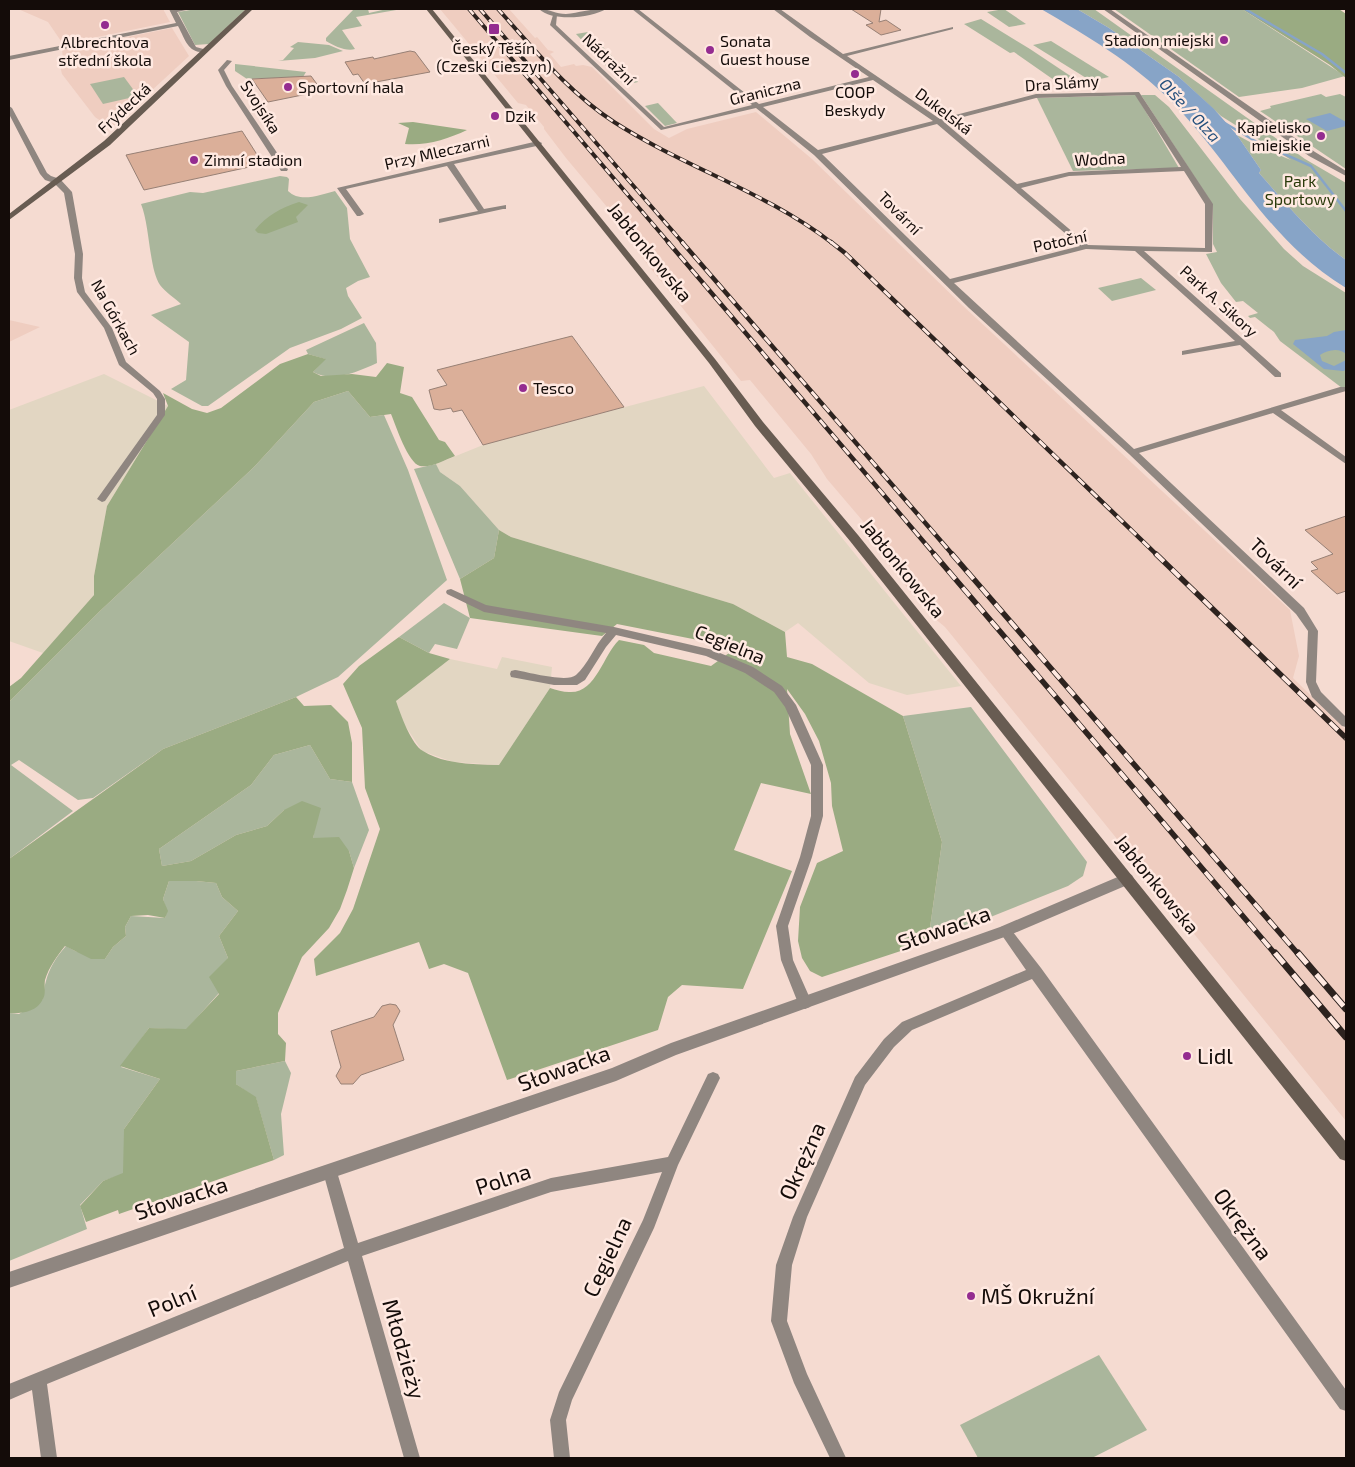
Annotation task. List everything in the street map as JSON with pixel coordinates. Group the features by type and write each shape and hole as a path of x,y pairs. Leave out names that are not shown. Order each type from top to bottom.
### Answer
{"main road":[{"name":"Frýdecká","path":"9,218 107,143 250,9"},
{"name":"Jabłonkowska","path":"429,9 712,361 759,424 854,538 1346,1154"}],"street":[{"path":"188,9 173,10 192,48 205,51"},
{"path":"542,9 555,16 568,16 602,9"},
{"name":"Tovární","path":"635,9 817,153 948,282 1300,611 1313,631 1311,682 1316,694 1346,723"},
{"name":"Dukelská","path":"776,9 841,56 938,121 1086,247"},
{"path":"1106,9 1312,154 1346,174"},
{"name":"Nádražní","path":"555,16 553,25 663,129"},
{"path":"9,58 180,24"},
{"path":"841,56 951,28"},
{"name":"Svojsíka","path":"229,61 222,70 230,86 284,169"},
{"name":"Graniczna","path":"663,129 873,78"},
{"name":"Dra Slámy","path":"817,153 1036,96 1137,93 1187,169"},
{"name":"Na Górkach","path":"9,108 11,118 44,174 48,178 57,181 68,192 79,254 78,278 81,292 108,328 122,363 156,391 161,399 161,416 102,499"},
{"name":"Przy Mleczarni","path":"360,214 341,188 538,143"},
{"path":"449,163 481,210"},
{"name":"Wodna","path":"1015,187 1069,174 1187,169"},
{"name":"Potoční","path":"948,282 1086,247 1139,250 1209,250 1209,204 1187,169"},
{"path":"442,221 481,210 503,207"},
{"name":"Park A. Sikory","path":"1139,250 1278,375"},
{"path":"1185,353 1243,342"},
{"path":"1132,452 1343,389"},
{"path":"1275,410 1346,461"},
{"name":"Cegielna","path":"451,592 484,608 614,631 709,653 764,679 778,689 790,705 817,765 817,816 806,857 782,926 787,960 805,1003"},
{"path":"516,674 554,681 573,682 581,677 602,644 614,631"},
{"name":"Słowacka","path":"9,1280 556,1096 616,1074 671,1050 805,1003 901,966 1005,931 1127,879"},
{"name":"Okrężna","path":"1005,931 1346,1403"},
{"name":"Okrężna","path":"838,1458 800,1377 779,1321 784,1265 800,1216 860,1081 889,1043 907,1026 1036,972"},
{"name":"Cegielna","path":"562,1458 558,1420 565,1398 649,1224 672,1163 713,1078"},
{"name":"Polna","path":"352,1252 551,1185 672,1163"},
{"name":"Młodzieży","path":"330,1172 412,1458"},
{"name":"Polní","path":"9,1392 352,1252"},
{"path":"39,1380 49,1458"}],"shaded area":[{"name":"Albrechtova střední škola","path":"18,9 163,9 170,22 63,44 48,22"},
{"path":"440,9 509,9 535,38 537,37 548,50 554,52 550,54 561,67 574,64 576,66 592,67 654,129 669,138 687,129 756,112 812,159 962,305 1290,610 1299,656 1293,678 1346,730 1346,1121 945,627 927,612 876,549 879,540 827,479 811,454 750,380 741,381 640,255 644,251 566,158 544,127 526,105 518,103"},
{"path":"172,28 189,56 111,128 95,117 62,74 60,66 64,65 62,50"},
{"path":"9,320 40,327 9,342"},
{"path":"104,374 168,406 107,506 94,576 94,595 43,653 9,641 9,410"},
{"path":"704,386 774,478 790,473 961,686 907,695 869,683 798,623 785,632 733,604 511,537 499,530 460,486 440,472 436,464 483,445"},
{"path":"502,657 552,667 550,688 499,765 453,762 422,751 404,724 396,701 450,659 497,669"}],"green space":[{"path":"196,9 246,9 209,44 195,45 178,12"},
{"path":"354,9 368,9 369,13 387,9 402,9 356,17 362,26 342,30 355,49 344,49 326,41 326,38"},
{"path":"1004,9 1026,24 1009,27 987,12"},
{"name":"Park Sportowy","path":"1077,9 1094,9 1305,159 1346,183 1346,260 1311,230 1259,173 1261,170 1237,135 1261,148 1291,160 1221,116 1179,77 1109,28"},
{"name":"Stadion miejski","path":"1114,9 1242,9 1345,76 1302,88 1239,97"},
{"path":"1242,9 1339,9 1346,14 1346,78 1330,65"},
{"path":"981,19 1081,83 1064,87 1014,52 1010,53 964,24"},
{"path":"588,32 638,82 624,85 576,34"},
{"path":"1051,41 1109,77 1091,81 1033,45"},
{"path":"298,42 329,45 343,51 315,58 278,61 283,60 294,48 290,47"},
{"path":"235,64 306,72 303,77 247,79 235,71"},
{"path":"124,77 138,96 103,104 90,84"},
{"name":"Kąpielisko miejskie","path":"1321,94 1326,97 1340,94 1346,97 1346,169 1260,111 1271,108 1270,106"},
{"path":"1136,95 1179,168 1073,171 1037,98"},
{"path":"1141,95 1155,95 1169,107 1240,199 1284,249 1303,266 1346,293 1346,391 1280,341 1274,332 1255,317 1250,318 1248,316 1258,313 1243,301 1236,302 1221,283 1206,254 1217,252 1213,244 1213,205"},
{"path":"658,103 677,123 665,126 645,106"},
{"path":"413,122 467,130 437,141 405,144 409,128 398,123"},
{"path":"280,176 289,179 288,191 293,195 310,197 335,191 347,208 350,239 370,277 346,288 348,296 362,318 341,329 290,348 208,406 202,406 171,389 186,380 189,342 151,315 181,304 162,288 156,278 141,204 190,192 203,193"},
{"path":"299,202 308,205 296,217 298,222 266,234 258,233 255,230 264,220 275,213"},
{"path":"1141,278 1156,290 1112,301 1098,288"},
{"path":"364,323 376,343 377,363 345,375 329,376 313,372 325,359 308,354 306,350"},
{"path":"308,354 326,359 313,372 321,376 352,374 376,377 387,363 404,367 400,393 412,397 439,440 445,442 455,456 429,466 420,466 411,458 407,451 391,414 370,417 348,391 314,402 253,468 100,611 9,702 9,687 21,678 94,595 94,576 107,506 168,406 163,393 192,409 207,413 221,408 280,364"},
{"path":"348,391 370,417 384,415 408,470 447,580 338,677 296,697 163,749 93,798 78,800 19,760 11,765 73,811 9,859 9,702 100,611 253,468 314,402"},
{"path":"436,464 440,472 460,486 499,530 494,558 460,579 414,469"},
{"path":"499,530 511,537 733,604 785,632 787,657 812,664 903,716 942,842 928,942 822,977 810,971 802,958 798,941 800,907 817,863 843,851 832,806 831,783 819,741 805,714 787,689 790,734 811,794 761,783 734,850 792,871 743,989 682,985 668,997 658,1030 507,1080 468,973 444,964 429,969 419,942 316,976 314,959 340,933 353,909 380,829 365,788 362,728 343,684 359,666 399,637 429,653 450,659 396,701 407,729 414,742 423,751 432,756 460,763 499,765 550,688 569,692 578,691 586,687 619,640 644,645 654,653 711,666 729,653 708,642 617,624 602,636 470,618 460,579 494,558"},
{"path":"444,603 470,618 457,649 435,644 429,653 399,637"},
{"path":"296,697 304,706 331,705 348,722 352,743 352,782 330,779 310,745 274,755 251,785 159,849 162,866 191,861 236,835 267,826 284,810 302,801 321,808 313,838 339,837 349,851 354,868 340,909 329,928 302,957 278,1013 278,1034 286,1043 285,1061 236,1071 236,1084 256,1097 274,1160 119,1214 118,1210 86,1222 80,1206 103,1181 123,1173 124,1129 160,1079 120,1066 149,1028 186,1029 219,994 209,977 228,958 219,936 238,911 222,897 216,883 169,881 163,899 168,911 165,918 148,915 131,916 125,927 126,936 113,947 105,959 91,959 65,946 47,975 43,999 37,1007 19,1013 9,1013 9,859 163,749"},
{"path":"971,707 1087,862 1083,876 1068,886 928,942 942,842 903,716"},
{"path":"310,745 330,779 352,782 369,830 354,868 349,851 313,838 315,827 284,810 267,826 236,835 191,861 162,866 159,849 251,785 274,755"},
{"path":"169,881 216,883 222,897 238,911 219,936 228,958 219,993 186,1030 149,1028 121,1067 160,1079 124,1129 124,1174 103,1181 80,1205 87,1229 9,1261 9,1013 19,1014 43,999 45,984 50,971 56,958 66,946 75,951 105,959 113,947 126,936 125,927 131,916 165,918 167,911 163,899"},
{"path":"285,1061 291,1073 281,1114 284,1155 274,1160 256,1098 236,1084 236,1071"},
{"path":"1099,1355 1147,1430 1092,1458 978,1458 960,1425"}],"water":[{"name":"Olše / Olza","path":"1041,9 1077,9 1109,28 1179,77 1214,109 1237,135 1261,170 1259,173 1322,241 1346,260 1346,288 1293,247 1252,200 1193,125 1156,87 1109,50"},
{"path":"1330,113 1346,122 1346,126 1327,131 1306,119"},
{"path":"1346,330 1346,354 1340,350 1333,350 1320,355 1322,361 1334,366 1346,360 1346,370 1343,371 1324,369 1293,344 1295,340 1327,336 1334,332"}],"building":[{"path":"851,9 881,9 879,22 886,20 901,30 881,35 866,25 873,23"},
{"path":"410,51 415,52 430,72 365,84 358,74 353,75 345,62 373,57 374,59"},
{"name":"Sportovní hala","path":"311,76 322,91 268,102 252,79"},
{"name":"Zimní stadion","path":"242,131 263,164 144,190 126,155"},
{"name":"Tesco","path":"572,336 624,407 483,445 462,410 453,412 451,408 434,409 429,390 447,385 437,370"},
{"path":"1346,516 1346,591 1337,594 1311,571 1318,569 1311,562 1333,554 1305,530"},
{"path":"396,1005 400,1011 393,1025 404,1060 361,1075 353,1084 341,1084 336,1076 341,1067 331,1031 374,1017 382,1006"}],"waterway":[{"path":"1245,9 1322,54 1346,73"},
{"name":"Olše / Olza","path":"1223,122 1255,141 1311,166 1346,211"}],"railway":[{"path":"469,9 669,243"},
{"path":"480,9 683,243"},
{"path":"498,9 567,84 614,122 668,153 780,209 832,243"},
{"path":"668,242 935,555"},
{"path":"682,242 953,555"},
{"path":"831,242 845,253 1157,555"},
{"path":"934,554 1276,955"},
{"path":"952,554 1299,955"},
{"path":"1156,554 1346,738"},
{"path":"1275,953 1346,1037"},
{"path":"1298,953 1346,1009"}],"place":[{"name":"Albrechtova střední škola","path":"105,25"},
{"name":"Český Těšín (Czeski Cieszyn)","path":"494,29"},
{"name":"Stadion miejski","path":"1224,40"},
{"name":"Sonata Guest house","path":"710,50"},
{"name":"COOP Beskydy","path":"855,74"},
{"name":"Sportovní hala","path":"288,87"},
{"name":"Dzik","path":"495,116"},
{"name":"Kąpielisko miejskie","path":"1321,136"},
{"name":"Zimní stadion","path":"194,160"},
{"name":"Tesco","path":"523,388"},
{"name":"Lidl","path":"1187,1056"},
{"name":"MŠ Okružní","path":"971,1296"}]}
